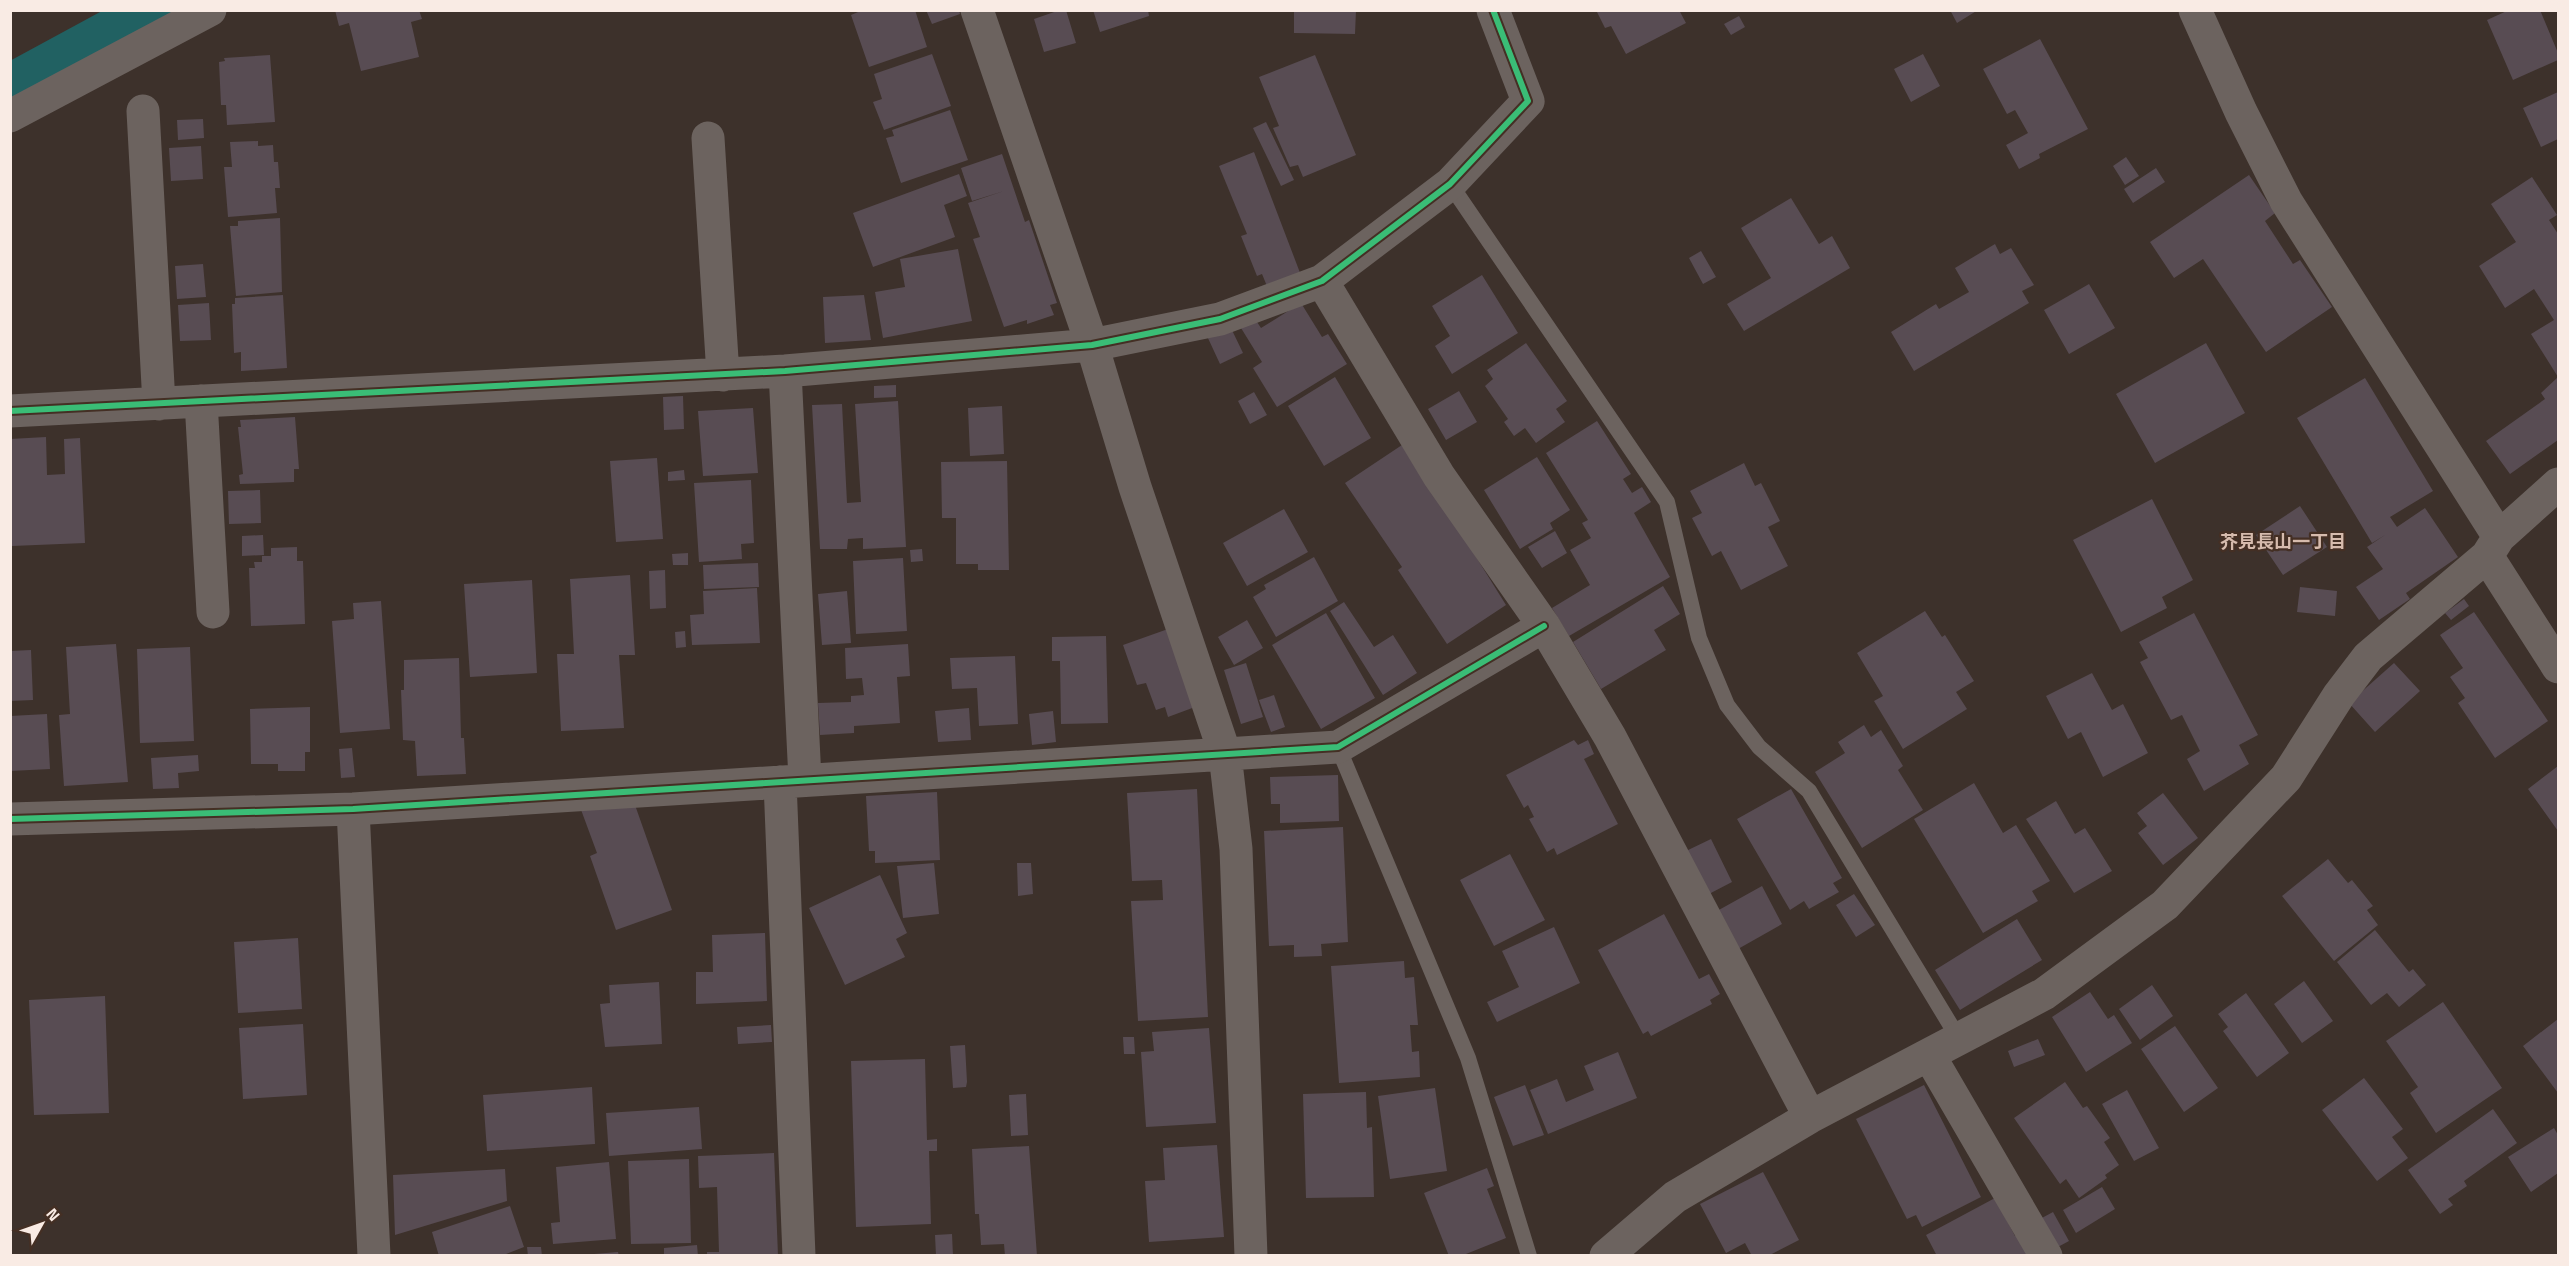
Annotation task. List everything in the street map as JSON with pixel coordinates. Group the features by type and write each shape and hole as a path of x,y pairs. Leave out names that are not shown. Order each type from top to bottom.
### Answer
{"street":[{"path":"10,116 210,10"},
{"path":"977,10 1092,345 1135,487 1225,754 1236,849 1251,1256"},
{"path":"10,411 785,371 1092,345 1220,319 1322,281 1450,184 1528,101 1493,10"},
{"path":"2195,10 2241,112 2286,201 2493,547 2559,667"},
{"path":"143,111 159,404"},
{"path":"708,138 723,375"},
{"path":"1322,281 1439,476 1544,626 1610,737 1810,1117"},
{"path":"785,371 799,1256"},
{"path":"201,401 213,612"},
{"path":"1606,1256 1675,1197 1810,1117 2044,994 2165,905 2286,778 2339,695 2368,657 2493,547 2559,484"},
{"path":"10,819 353,809 1338,747 1544,626"},
{"path":"353,809 374,1256"},
{"path":"1929,1055 2046,1256"}],"lane":[{"path":"1450,184 1667,502 1699,638 1727,705 1759,747 1809,791 1959,1039"},
{"path":"1338,747 1468,1058 1529,1256"}],"building":[{"path":"335,10 419,10 422,19 411,22 419,57 361,71 349,23 339,26"},
{"path":"863,10 915,10 927,47 869,67 851,15"},
{"path":"926,10 959,10 960,14 932,24"},
{"path":"1066,10 1076,43 1044,52 1034,19"},
{"path":"1093,10 1148,10 1149,16 1100,32"},
{"path":"1294,10 1356,10 1355,34 1294,33"},
{"path":"1596,10 1679,10 1686,23 1626,54 1611,26 1605,28"},
{"path":"1950,10 1978,10 1957,23"},
{"path":"2509,10 2540,10 2558,53 2558,60 2513,80 2487,20"},
{"path":"1739,16 1745,27 1731,35 1724,24"},
{"path":"2040,39 2088,129 2039,154 2040,158 2019,169 2006,145 2028,133 2015,110 2007,114 1983,69"},
{"path":"932,54 951,106 884,130 873,102 882,99 874,74"},
{"path":"1923,54 1940,86 1911,102 1894,69"},
{"path":"270,55 275,122 227,125 226,105 221,105 219,62 225,61 224,58"},
{"path":"1315,55 1356,155 1303,177 1298,165 1290,167 1273,128 1279,126 1259,77"},
{"path":"2558,92 2558,139 2541,147 2523,108"},
{"path":"950,110 968,160 901,183 886,138 894,136 892,130"},
{"path":"203,119 204,138 178,140 177,120"},
{"path":"1266,122 1294,180 1281,186 1253,128"},
{"path":"258,141 258,146 273,145 274,162 278,162 280,188 275,188 277,213 228,217 224,167 232,167 230,142"},
{"path":"201,146 203,179 171,181 169,148"},
{"path":"1254,152 1302,278 1269,291 1262,274 1257,276 1241,236 1247,234 1219,166"},
{"path":"1002,154 1025,222 1029,220 1057,303 1050,305 1054,315 1027,324 1027,320 1004,327 973,239 980,237 968,203 1004,191 972,201 961,168"},
{"path":"2126,157 2139,176 2125,185 2113,166"},
{"path":"2156,168 2165,182 2133,203 2124,189"},
{"path":"959,174 967,196 944,205 955,237 873,267 853,213"},
{"path":"2249,175 2275,213 2265,221 2293,264 2300,260 2332,307 2266,352 2203,259 2174,278 2150,242"},
{"path":"2532,177 2557,215 2549,220 2558,234 2558,377 2531,334 2554,320 2534,289 2505,308 2479,266 2516,242 2491,204"},
{"path":"1791,198 1819,244 1832,236 1850,268 1744,331 1727,304 1771,278 1741,228"},
{"path":"280,218 282,292 236,296 230,226 238,226 238,221"},
{"path":"1995,244 2000,254 2011,248 2034,285 2022,291 2029,303 1914,371 1891,332 1936,304 1939,309 1969,292 1955,268"},
{"path":"958,249 972,321 883,338 875,292 905,287 900,259"},
{"path":"1701,251 1716,277 1703,284 1689,258"},
{"path":"203,264 206,297 177,299 175,266"},
{"path":"1482,275 1518,333 1452,374 1435,346 1450,336 1432,306"},
{"path":"2089,284 2115,328 2069,354 2044,310"},
{"path":"283,295 287,368 241,371 241,352 234,353 232,304 235,304 235,298"},
{"path":"864,295 871,340 825,343 823,297"},
{"path":"209,303 211,340 180,341 178,305"},
{"path":"1301,303 1322,337 1328,334 1347,364 1277,407 1253,368 1262,362 1241,328 1255,319 1261,328"},
{"path":"1230,326 1243,353 1220,364 1207,336"},
{"path":"1526,343 1567,401 1556,409 1565,422 1536,443 1525,428 1514,436 1504,422 1508,419 1485,386 1493,379 1487,370"},
{"path":"2206,343 2245,413 2155,463 2116,394"},
{"path":"1335,377 1371,438 1324,466 1288,406"},
{"path":"2558,377 2558,440 2510,474 2486,441 2545,399 2541,393"},
{"path":"2365,378 2433,491 2390,517 2397,527 2425,508 2458,557 2406,593 2410,599 2379,620 2356,587 2383,569 2367,547 2385,535 2372,543 2297,418"},
{"path":"896,385 896,397 874,398 874,386"},
{"path":"1459,391 1477,422 1446,440 1428,409"},
{"path":"1254,392 1267,415 1250,424 1238,401"},
{"path":"683,396 684,429 664,430 663,397"},
{"path":"898,401 906,547 863,549 863,538 848,539 847,549 820,549 812,405 842,404 847,503 861,502 855,404"},
{"path":"1002,406 1004,454 970,456 968,408"},
{"path":"753,408 758,473 703,476 698,411"},
{"path":"295,417 299,469 294,469 294,482 240,484 239,475 243,474 238,427 241,427 240,420"},
{"path":"1597,421 1631,474 1623,479 1632,493 1642,487 1651,502 1634,513 1670,577 1569,636 1552,608 1590,585 1570,550 1591,538 1582,523 1588,520 1546,453"},
{"path":"46,437 47,475 65,474 64,439 80,438 85,543 12,546 10,439"},
{"path":"1405,443 1506,605 1447,644 1398,570 1402,567 1345,483"},
{"path":"1537,457 1570,510 1550,523 1553,529 1520,549 1484,490"},
{"path":"657,458 663,539 616,542 610,461"},
{"path":"1007,461 1009,570 978,570 978,564 956,564 956,518 942,518 941,462"},
{"path":"1744,463 1755,486 1761,483 1780,521 1768,527 1788,566 1741,590 1721,551 1712,556 1692,518 1702,513 1690,491"},
{"path":"684,470 685,480 668,481 668,472"},
{"path":"751,480 754,543 741,544 742,559 699,562 694,483"},
{"path":"260,490 261,523 229,524 228,491"},
{"path":"2152,499 2193,580 2162,597 2167,608 2121,632 2073,540"},
{"path":"2300,506 2327,547 2283,575 2256,535"},
{"path":"1284,509 1308,552 1247,586 1223,543"},
{"path":"1555,531 1567,553 1542,568 1528,547"},
{"path":"263,535 264,555 242,556 242,536"},
{"path":"297,547 297,561 303,561 305,624 251,626 249,568 255,568 254,562 262,562 262,556 271,556 271,548"},
{"path":"922,549 923,561 911,562 910,550"},
{"path":"688,553 688,565 673,565 672,554"},
{"path":"1314,557 1338,601 1276,637 1253,597 1266,589 1264,585"},
{"path":"903,558 907,631 856,634 853,561"},
{"path":"758,563 759,587 704,589 703,565"},
{"path":"665,570 666,608 650,609 649,571"},
{"path":"630,575 635,655 619,655 624,728 561,731 557,654 574,654 570,579"},
{"path":"532,580 537,673 470,677 464,584"},
{"path":"1663,586 1680,614 1654,630 1666,650 1601,689 1573,642"},
{"path":"2300,587 2337,591 2335,616 2297,612"},
{"path":"757,588 760,643 692,645 690,615 704,614 703,591"},
{"path":"847,591 851,643 822,645 818,594"},
{"path":"2464,599 2469,606 2451,620 2445,613"},
{"path":"381,601 390,729 340,733 332,621 354,619 353,603"},
{"path":"1344,602 1374,647 1393,635 1417,673 1383,695 1330,611"},
{"path":"1925,611 1942,637 1945,635 1974,681 1956,692 1967,709 1903,749 1874,701 1883,696 1857,653"},
{"path":"2474,612 2548,721 2495,758 2458,703 2465,698 2450,677 2463,668 2440,635"},
{"path":"1326,613 1375,698 1321,729 1272,645"},
{"path":"2194,613 2258,735 2239,745 2249,764 2204,791 2187,759 2200,751 2182,715 2171,720 2140,662 2148,658 2139,642"},
{"path":"1247,620 1263,648 1234,665 1218,637"},
{"path":"1168,629 1195,707 1168,717 1165,707 1156,710 1146,683 1137,685 1123,645"},
{"path":"685,631 686,647 676,648 675,632"},
{"path":"1106,636 1108,723 1061,724 1060,661 1052,661 1052,637"},
{"path":"116,644 128,782 64,786 59,715 70,714 66,647"},
{"path":"908,644 910,676 897,677 900,723 854,726 854,733 820,735 818,703 851,702 851,696 864,695 862,678 846,679 845,648"},
{"path":"190,647 194,741 140,743 137,649"},
{"path":"31,650 33,700 10,701 10,651"},
{"path":"1015,656 1018,724 979,726 977,688 952,689 950,658"},
{"path":"459,658 461,738 464,738 466,774 417,776 415,741 403,740 401,690 404,690 404,660"},
{"path":"1246,663 1263,717 1241,724 1224,670"},
{"path":"2394,663 2420,691 2375,732 2349,703"},
{"path":"2092,673 2112,710 2123,704 2148,753 2103,777 2081,732 2068,739 2046,696"},
{"path":"1274,695 1285,727 1271,732 1259,700"},
{"path":"310,707 310,752 305,752 305,771 278,771 278,764 251,764 250,709"},
{"path":"969,708 971,740 938,742 935,711"},
{"path":"1053,711 1056,742 1032,745 1029,714"},
{"path":"47,714 50,769 10,771 10,716"},
{"path":"1864,725 1871,737 1881,730 1903,766 1898,770 1923,810 1862,848 1815,772 1845,753 1838,742"},
{"path":"1574,740 1578,745 1588,740 1594,754 1584,759 1618,824 1557,855 1554,848 1547,852 1529,819 1534,817 1528,805 1524,808 1506,775"},
{"path":"352,748 355,777 341,778 339,749"},
{"path":"198,755 199,771 178,773 179,788 153,789 151,758"},
{"path":"2558,766 2558,831 2528,789"},
{"path":"1338,775 1339,821 1280,823 1280,804 1271,804 1270,777"},
{"path":"1974,783 2003,833 2016,825 2050,881 2032,891 2038,901 1983,933 1914,819"},
{"path":"1197,789 1208,1017 1138,1021 1131,901 1163,900 1162,880 1132,881 1127,793"},
{"path":"1791,789 1842,878 1833,883 1839,892 1809,909 1804,901 1790,910 1737,819"},
{"path":"937,792 940,860 875,863 875,851 869,851 866,796"},
{"path":"2163,793 2198,838 2163,865 2138,833 2147,826 2137,813"},
{"path":"2056,801 2075,834 2085,828 2112,871 2074,893 2026,819"},
{"path":"635,805 672,910 616,930 590,856 597,853 580,807"},
{"path":"1343,827 1348,942 1321,944 1322,956 1294,957 1294,945 1269,946 1264,831"},
{"path":"1711,839 1732,882 1707,895 1686,851"},
{"path":"1510,854 1545,920 1494,946 1460,880"},
{"path":"2328,859 2348,883 2352,880 2373,906 2367,910 2378,925 2334,961 2282,896"},
{"path":"934,863 939,914 903,918 897,866"},
{"path":"1017,863 1031,863 1033,894 1018,896"},
{"path":"880,875 907,933 896,939 905,957 845,985 809,908"},
{"path":"1762,886 1782,924 1738,949 1717,911"},
{"path":"1854,894 1875,925 1856,937 1836,905"},
{"path":"1664,914 1699,979 1709,974 1720,994 1710,1000 1712,1004 1651,1036 1648,1031 1643,1034 1598,950"},
{"path":"2017,919 2042,960 1960,1010 1935,970"},
{"path":"1554,927 1580,983 1497,1022 1487,1002 1519,987 1502,951"},
{"path":"2375,930 2409,972 2413,969 2426,985 2399,1007 2387,993 2371,1005 2337,962"},
{"path":"765,933 767,1001 696,1004 696,972 713,972 712,935"},
{"path":"298,938 302,1009 238,1013 234,942"},
{"path":"1404,961 1405,978 1414,977 1418,1025 1410,1025 1412,1052 1419,1051 1420,1077 1339,1083 1331,966"},
{"path":"2304,981 2333,1021 2302,1043 2274,1004"},
{"path":"659,982 662,1044 605,1047 600,1004 610,1003 609,985"},
{"path":"2152,985 2173,1016 2140,1040 2119,1009"},
{"path":"2090,992 2108,1019 2114,1015 2132,1043 2086,1072 2052,1017"},
{"path":"2246,993 2289,1053 2257,1077 2223,1031 2228,1027 2218,1014"},
{"path":"105,996 109,1113 34,1115 29,1000"},
{"path":"2443,1002 2502,1088 2436,1133 2410,1093 2418,1087 2386,1041"},
{"path":"2558,1019 2558,1093 2523,1046"},
{"path":"303,1024 307,1095 243,1099 239,1028"},
{"path":"771,1025 772,1042 738,1044 737,1027"},
{"path":"2175,1026 2218,1088 2184,1112 2141,1049"},
{"path":"1209,1028 1216,1123 1146,1127 1141,1052 1154,1051 1152,1032"},
{"path":"1123,1037 1134,1037 1135,1054 1124,1054"},
{"path":"2038,1039 2045,1055 2014,1067 2008,1051"},
{"path":"965,1045 966,1087 953,1088 950,1046"},
{"path":"1618,1052 1637,1098 1548,1134 1530,1090 1557,1079 1566,1102 1594,1090 1584,1066"},
{"path":"925,1059 927,1140 937,1139 937,1151 929,1151 931,1224 856,1227 851,1061"},
{"path":"2364,1078 2403,1129 2392,1137 2408,1158 2377,1181 2322,1110"},
{"path":"2065,1082 2083,1108 2087,1106 2110,1138 2104,1142 2119,1165 2105,1175 2107,1178 2079,1198 2066,1179 2060,1184 2014,1118"},
{"path":"1525,1085 1544,1135 1513,1146 1494,1097"},
{"path":"1924,1085 1981,1197 1922,1227 1916,1215 1907,1219 1856,1119"},
{"path":"592,1087 595,1144 487,1151 483,1095"},
{"path":"1435,1088 1447,1171 1390,1179 1378,1096"},
{"path":"2127,1090 2159,1148 2134,1161 2102,1104"},
{"path":"1366,1092 1367,1128 1372,1127 1374,1197 1306,1198 1303,1094"},
{"path":"1026,1094 1028,1135 1011,1136 1009,1095"},
{"path":"699,1107 702,1149 609,1156 606,1113"},
{"path":"2493,1109 2517,1143 2464,1181 2467,1186 2448,1199 2453,1205 2440,1214 2408,1170"},
{"path":"2554,1128 2558,1135 2558,1173 2531,1192 2508,1157"},
{"path":"1217,1145 1224,1237 1149,1242 1145,1181 1165,1180 1163,1148"},
{"path":"1029,1146 1037,1256 1005,1256 1004,1244 981,1245 979,1214 975,1214 972,1149"},
{"path":"774,1153 778,1256 707,1256 707,1252 719,1252 717,1187 699,1188 698,1156"},
{"path":"689,1159 691,1243 631,1244 628,1161"},
{"path":"609,1162 616,1239 553,1244 551,1223 560,1222 556,1167"},
{"path":"1487,1168 1494,1186 1487,1189 1506,1238 1461,1256 1449,1256 1424,1193"},
{"path":"505,1169 507,1201 395,1235 393,1175"},
{"path":"1763,1172 1799,1240 1768,1256 1752,1256 1745,1243 1726,1253 1700,1204"},
{"path":"2102,1187 2115,1209 2076,1233 2063,1210"},
{"path":"1995,1198 2015,1236 2020,1233 2032,1256 1937,1256 1926,1235"},
{"path":"510,1206 524,1247 501,1256 439,1256 432,1232"},
{"path":"2053,1212 2069,1241 2056,1248 2040,1219"},
{"path":"952,1234 953,1256 936,1256 935,1235"},
{"path":"697,1245 698,1256 664,1256 664,1248"},
{"path":"527,1247 541,1247 542,1256 528,1256"},
{"path":"618,1252 619,1256 594,1256 594,1254"}],"waterway":[{"path":"10,87 152,10"}],"cycle path":[{"path":"10,411 785,371 1092,345 1220,319 1322,281 1450,184 1528,101 1493,10"},
{"path":"10,819 353,809 1338,747 1544,626"}],"district":[{"name":"芥見長山一丁目","path":"2283,542"}]}
